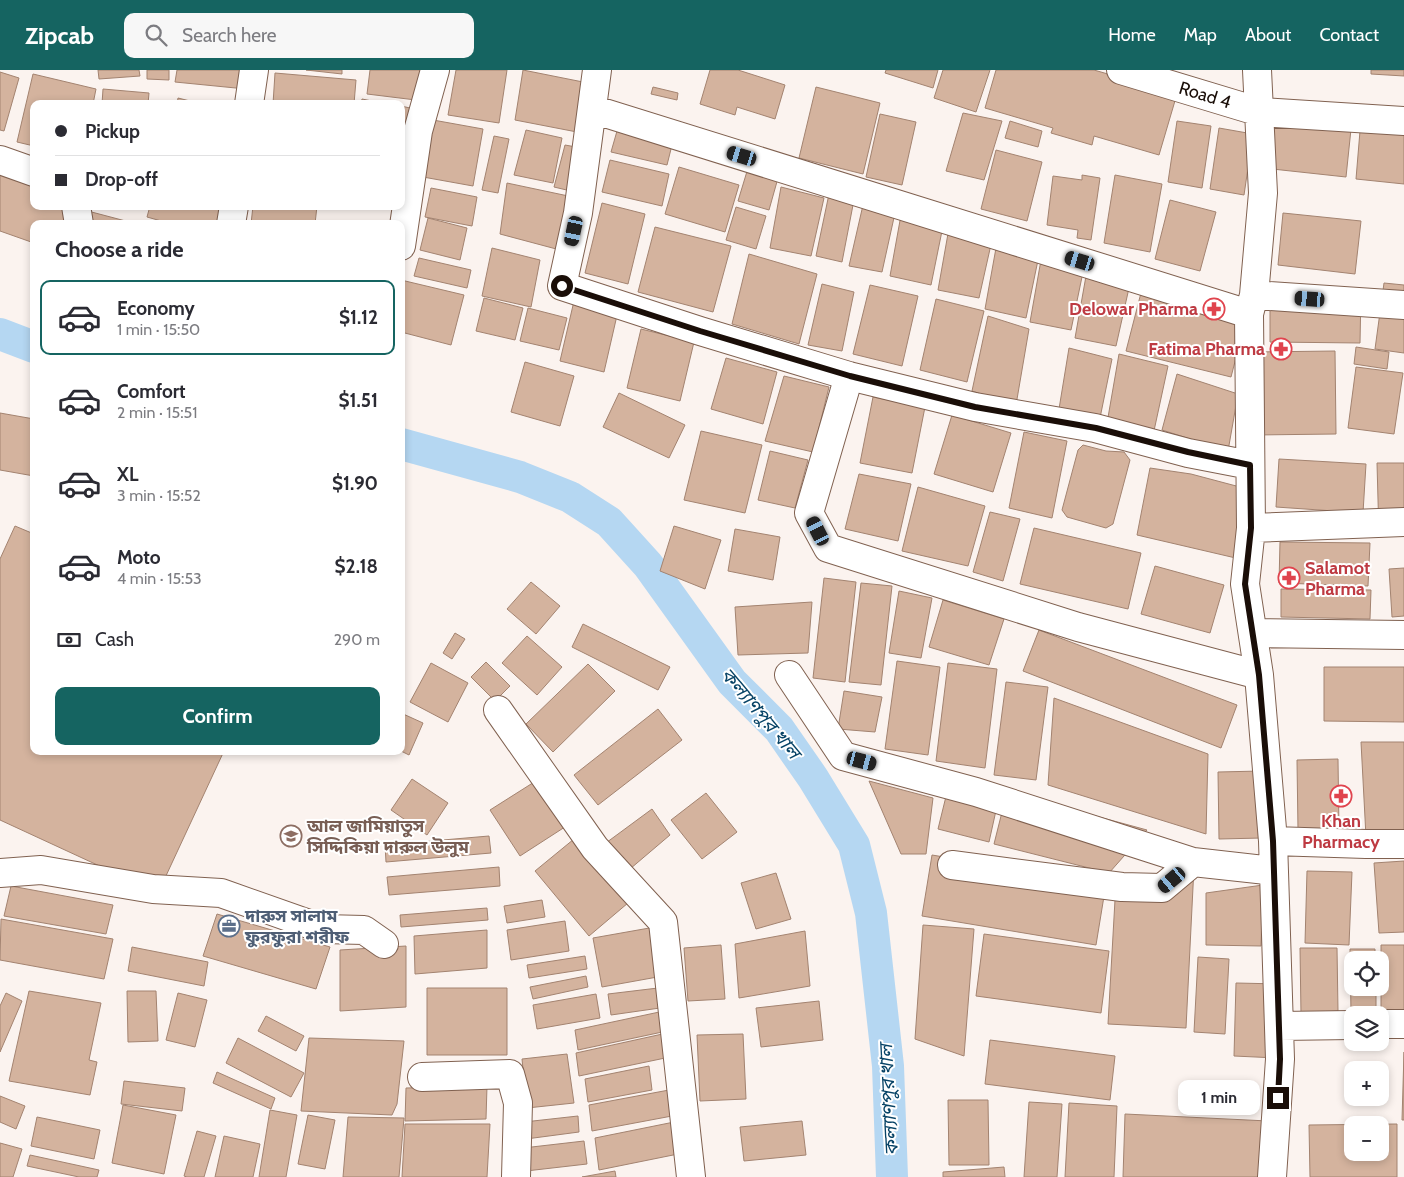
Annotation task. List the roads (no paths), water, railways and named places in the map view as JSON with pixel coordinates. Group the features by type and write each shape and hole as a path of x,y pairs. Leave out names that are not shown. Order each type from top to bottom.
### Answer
{"street":[{"path":"250,100 254,70"},
{"path":"405,220 418,131 435,70"},
{"path":"597,70 578,213 562,286 700,331 850,376 975,407 1096,428 1188,452 1250,465"},
{"name":"Road 4","path":"1121,70 1260,112 1404,122"},
{"path":"1258,70 1263,193 1251,305 1251,528 1245,584 1259,675 1273,841 1280,1059 1272,1177"},
{"path":"592,109 1251,305 1404,305"},
{"path":"0,160 30,171"},
{"path":"850,376 810,513 828,548 1078,627 1259,675"},
{"path":"1251,528 1404,522"},
{"path":"1253,633 1404,635"},
{"path":"789,675 843,756 976,792 1193,862 1274,871"},
{"path":"498,710 595,848 664,922 692,1177"},
{"path":"1273,841 1404,844"},
{"path":"952,864 1122,887 1162,888 1193,862"},
{"path":"0,873 41,870 153,889 221,893 324,929 364,930 384,944"},
{"path":"1389,1024 1404,1024"},
{"path":"1280,1026 1344,1025"},
{"path":"422,1077 510,1074 518,1103 516,1177"}],"waterway":[{"name":"কল্যাণপুর খাল","path":"0,334 30,345"},
{"name":"কল্যাণপুর খাল","path":"405,445 520,477 570,497 609,522 648,565 732,682 779,729 813,778 854,845 871,913 888,1066 892,1177"}],"place":[{"name":"Delowar Pharma","path":"1214,309"},
{"name":"Fatima Pharma","path":"1281,349"},
{"name":"Salamot Pharma","path":"1289,578"},
{"name":"Khan Pharmacy","path":"1341,796"},
{"name":"আল জামিয়াতুস সিদ্দিকিয়া দারুল উলুম","path":"291,836"},
{"name":"দারুস সালাম ফুরফুরা শরীফ","path":"229,926"}]}
